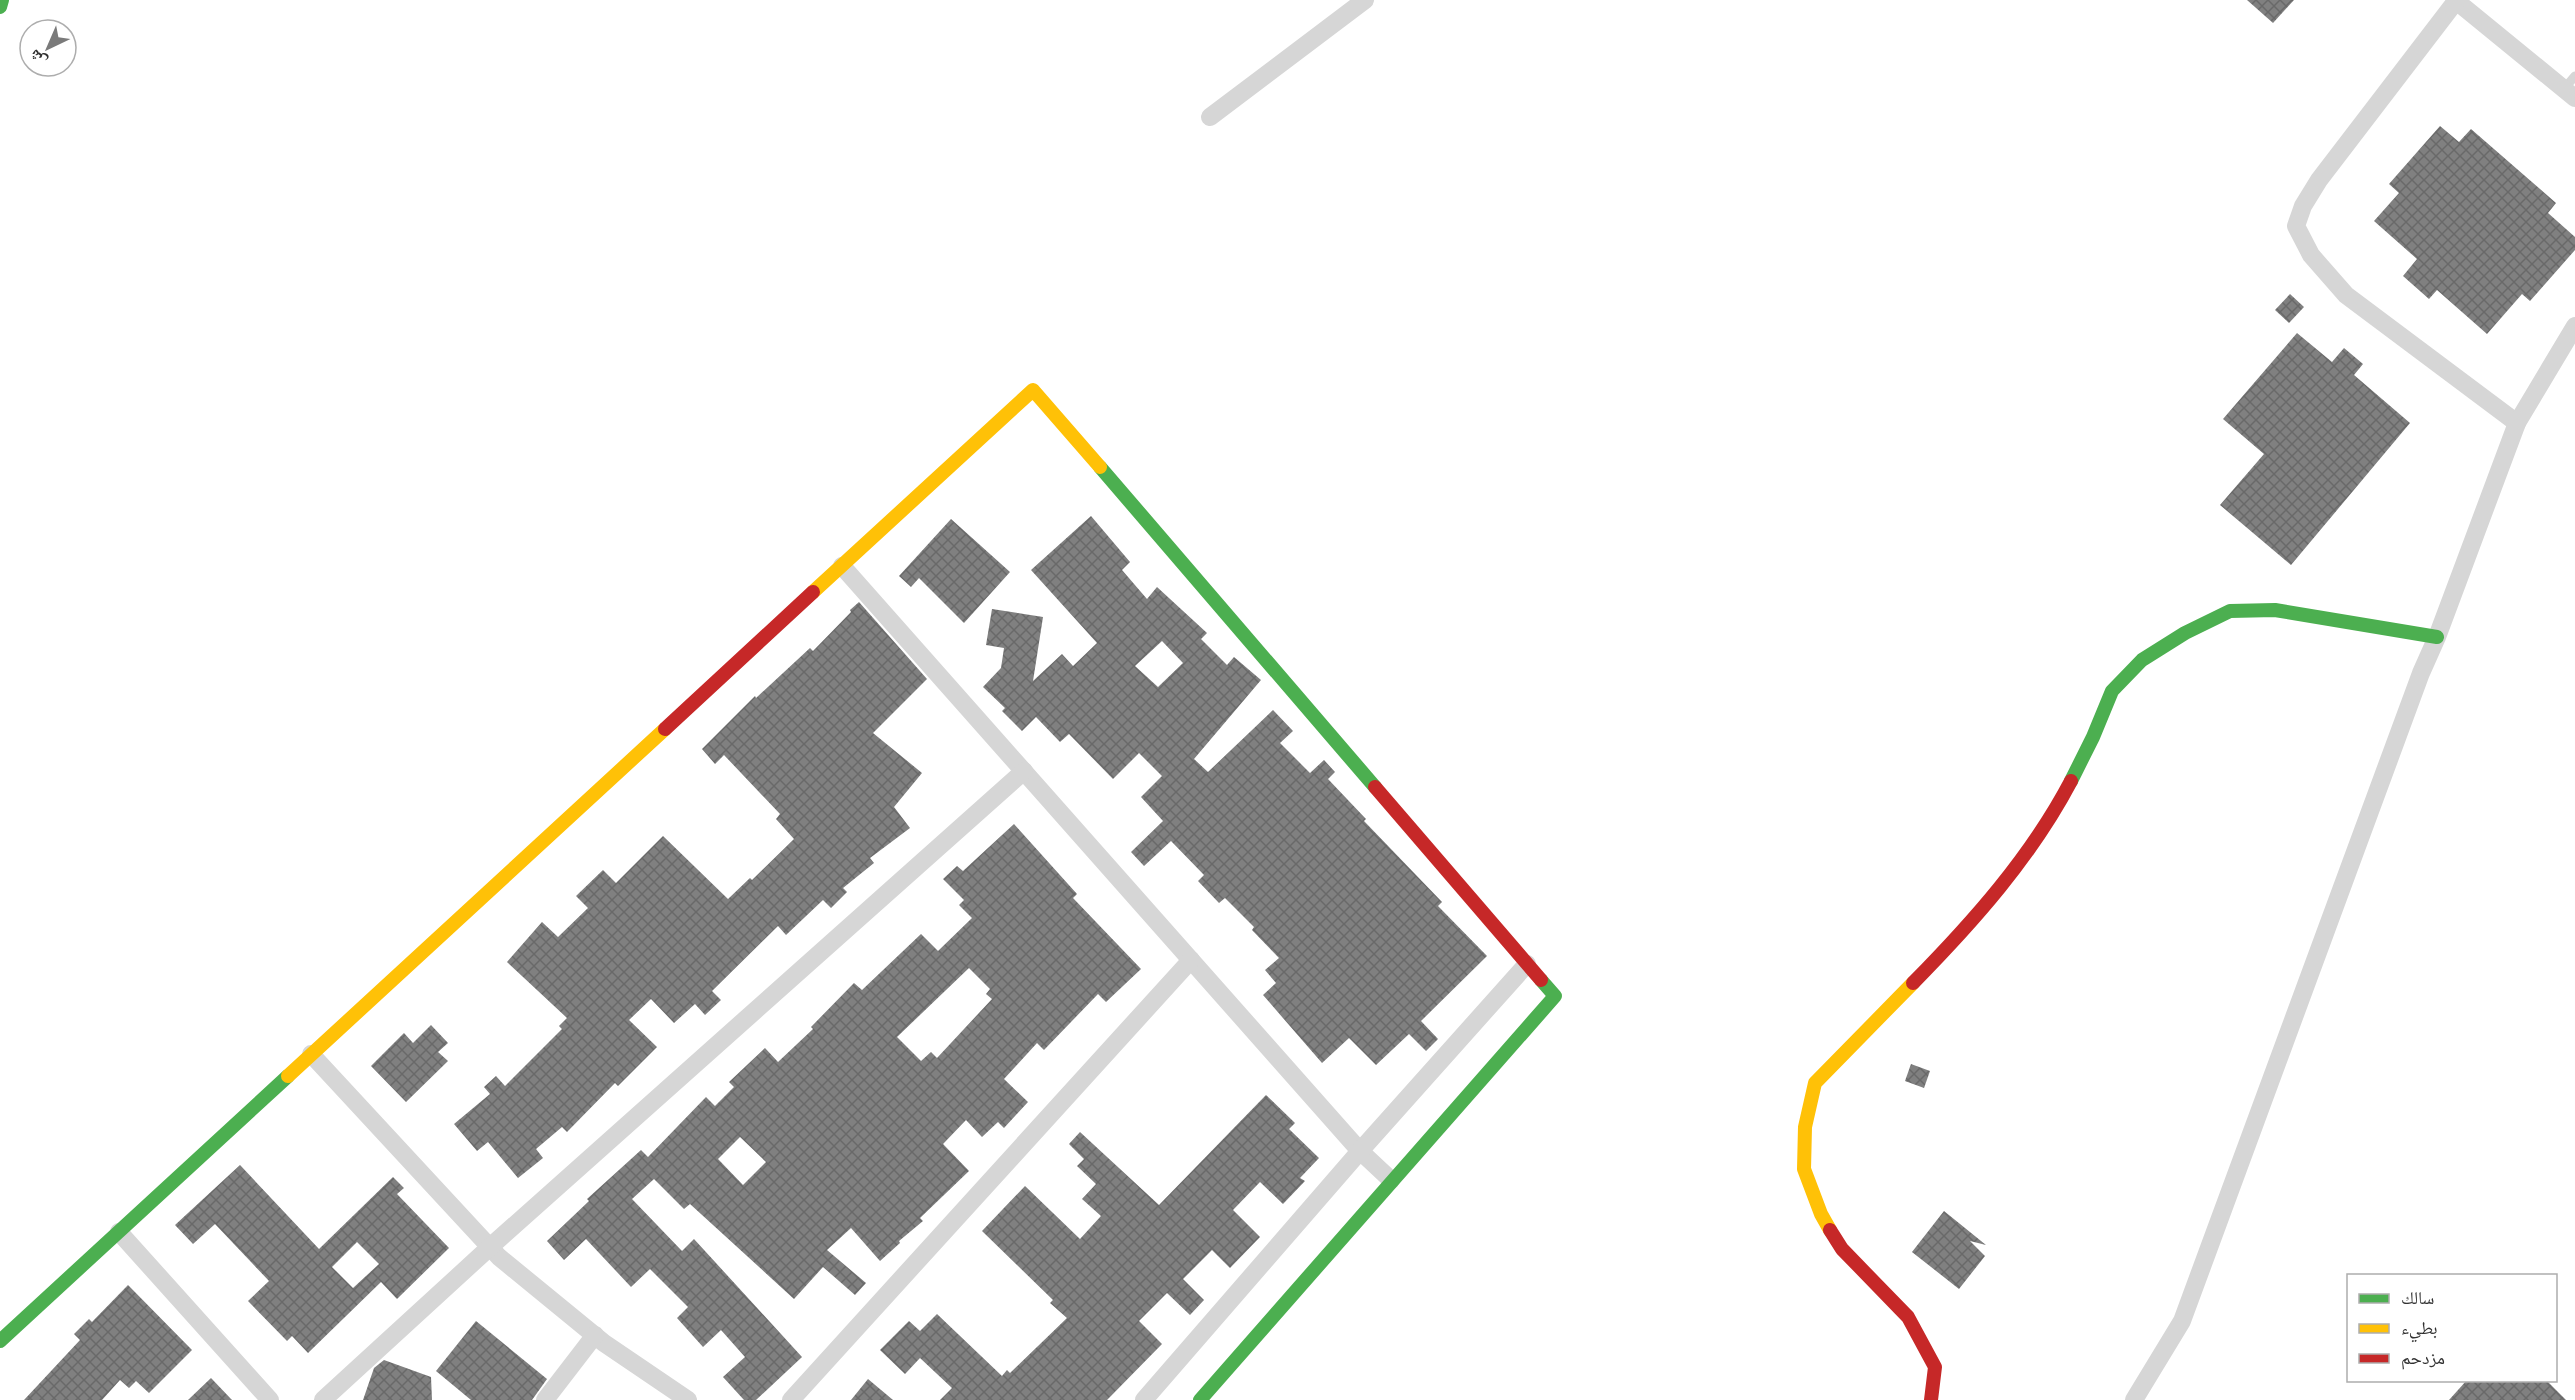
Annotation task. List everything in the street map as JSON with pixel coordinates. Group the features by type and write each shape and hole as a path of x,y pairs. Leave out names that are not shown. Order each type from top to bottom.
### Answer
{"street":[{"path":"0,7 2,0"},
{"path":"1210,117 1365,0"},
{"path":"2517,423 2346,295 2311,255 2296,226 2302,206 2319,180 2455,0 2571,87"},
{"path":"2134,1400 2182,1321 2421,673 2437,638 2517,423 2575,326"},
{"path":"0,1341 1033,390 1555,996 1200,1400"},
{"path":"842,566 1360,1151 1391,1180"},
{"path":"1931,1400 1935,1366 1908,1317 1842,1249 1821,1214 1804,1169 1805,1127 1815,1083 1980,913 2052,818 2093,738 2112,691 2142,660 2185,633 2230,611 2275,610 2437,638"},
{"path":"323,1400 490,1247 1024,771"},
{"path":"791,1400 1191,960"},
{"path":"1143,1400 1527,964"},
{"path":"311,1054 490,1247 595,1335 688,1400"},
{"path":"119,1232 270,1400"},
{"path":"545,1400 595,1335"}],"building":[{"path":"2247,0 2294,0 2273,23"},
{"path":"2440,126 2459,142 2471,129 2556,203 2548,213 2575,237 2575,250 2530,301 2522,294 2487,334 2437,290 2429,299 2403,276 2417,259 2374,221 2399,193 2389,184"},
{"path":"2290,294 2304,307 2289,323 2275,310"},
{"path":"2297,333 2332,362 2344,348 2363,364 2354,375 2410,423 2291,565 2220,505 2264,454 2223,419"},
{"path":"1091,516 1130,562 1122,570 1147,599 1157,587 1207,633 1201,639 1227,665 1234,657 1261,680 1194,759 1208,772 1273,710 1293,731 1280,743 1310,773 1324,760 1335,772 1328,779 1366,819 1364,821 1442,902 1438,906 1487,956 1421,1021 1438,1039 1426,1051 1409,1034 1376,1065 1349,1038 1322,1063 1263,995 1276,983 1265,970 1279,958 1252,930 1254,927 1225,898 1219,903 1198,881 1204,875 1171,841 1144,866 1131,852 1163,821 1141,797 1162,776 1139,753 1113,779 1069,734 1060,742 1036,717 1022,731 1002,711 1005,708 983,687 1001,668 1004,648 986,645 992,609 1043,617 1033,681 1062,654 1073,666 1097,643 1031,570","holes":["1162,641 1183,663 1158,687 1135,666"]},
{"path":"951,519 1010,572 964,623 919,578 911,587 899,576"},
{"path":"859,602 927,679 873,733 922,773 894,807 910,828 870,858 874,863 843,888 847,892 831,908 823,900 786,935 778,926 712,991 721,1000 705,1015 695,1004 674,1023 651,999 629,1020 657,1047 618,1086 615,1083 567,1132 562,1127 536,1149 543,1158 518,1178 488,1142 477,1151 454,1124 490,1094 484,1087 496,1076 505,1086 562,1029 559,1026 567,1018 507,962 542,922 558,937 588,908 576,896 603,870 616,883 663,836 728,899 750,878 752,880 794,839 776,819 780,814 724,755 715,764 702,749 755,696 756,698 810,648 813,651"},
{"path":"1014,824 1077,894 1073,898 1141,969 1106,1002 1098,994 1044,1050 1037,1043 1004,1079 1028,1102 1004,1128 998,1122 982,1137 966,1120 943,1144 969,1171 920,1218 923,1221 880,1261 851,1228 827,1250 866,1283 855,1295 823,1267 794,1299 690,1204 684,1209 654,1179 632,1199 682,1251 694,1239 802,1357 756,1400 744,1400 723,1377 745,1357 721,1330 703,1347 677,1318 688,1307 650,1269 631,1287 586,1239 564,1260 547,1241 589,1201 587,1199 641,1150 648,1157 706,1097 715,1106 734,1087 729,1082 765,1048 778,1062 813,1029 811,1027 854,983 862,990 921,934 938,951 972,918 959,905 964,900 943,879 957,866 963,871","holes":["969,968 990,989 986,994 992,999 937,1058 931,1052 921,1061 897,1037","740,1137 766,1162 743,1185 718,1159"]},
{"path":"431,1025 448,1043 438,1052 448,1061 406,1102 371,1066 404,1033 413,1043"},
{"path":"1911,1064 1930,1071 1924,1088 1905,1081"},
{"path":"1266,1095 1295,1123 1289,1129 1319,1158 1300,1178 1305,1181 1283,1204 1260,1182 1233,1210 1260,1237 1230,1268 1212,1250 1183,1279 1204,1300 1190,1315 1167,1293 1139,1321 1162,1344 1107,1400 940,1400 952,1388 920,1358 905,1374 880,1350 909,1321 920,1331 937,1314 1002,1376 1007,1370 1010,1373 1067,1318 1050,1303 1053,1300 982,1231 1025,1186 1080,1239 1101,1216 1082,1199 1096,1184 1077,1166 1084,1159 1069,1144 1080,1132 1159,1205"},
{"path":"240,1165 319,1249 393,1177 404,1188 397,1194 449,1248 397,1299 381,1282 308,1353 292,1336 287,1341 248,1301 269,1281 215,1224 193,1244 175,1225","holes":["357,1242 379,1264 353,1288 332,1267"]},
{"path":"1944,1211 1986,1245 1970,1241 1985,1256 1959,1289 1912,1252"},
{"path":"128,1285 192,1350 149,1393 136,1381 129,1388 120,1380 102,1400 24,1400 80,1340 74,1334 89,1319 92,1322"},
{"path":"476,1321 547,1379 532,1400 471,1400 436,1371"},
{"path":"384,1360 431,1377 432,1400 363,1400 374,1368"},
{"path":"211,1378 232,1400 188,1400"},
{"path":"868,1379 893,1400 851,1400"},
{"path":"2465,1382 2548,1382 2566,1400 2449,1400"}],"traffic: fast":[{"path":"0,7 2,0"},
{"path":"1100,467 1375,787"},
{"path":"2071,781 2112,691 2142,660 2185,633 2230,611 2275,610 2437,637"},
{"path":"1200,1400 1555,996 1541,980"},
{"path":"0,1341 288,1076"}],"traffic: slow":[{"path":"813,592 1033,390 1100,467"},
{"path":"288,1076 665,729"},
{"path":"1830,1230 1821,1214 1804,1169 1805,1127 1815,1083 1913,983"}],"traffic: jam":[{"path":"665,729 813,592"},
{"path":"1913,983 1999,888 2038,836 2071,781"},
{"path":"1375,787 1541,980"},
{"path":"1830,1230 1842,1249 1908,1317 1935,1367 1931,1400"}]}
